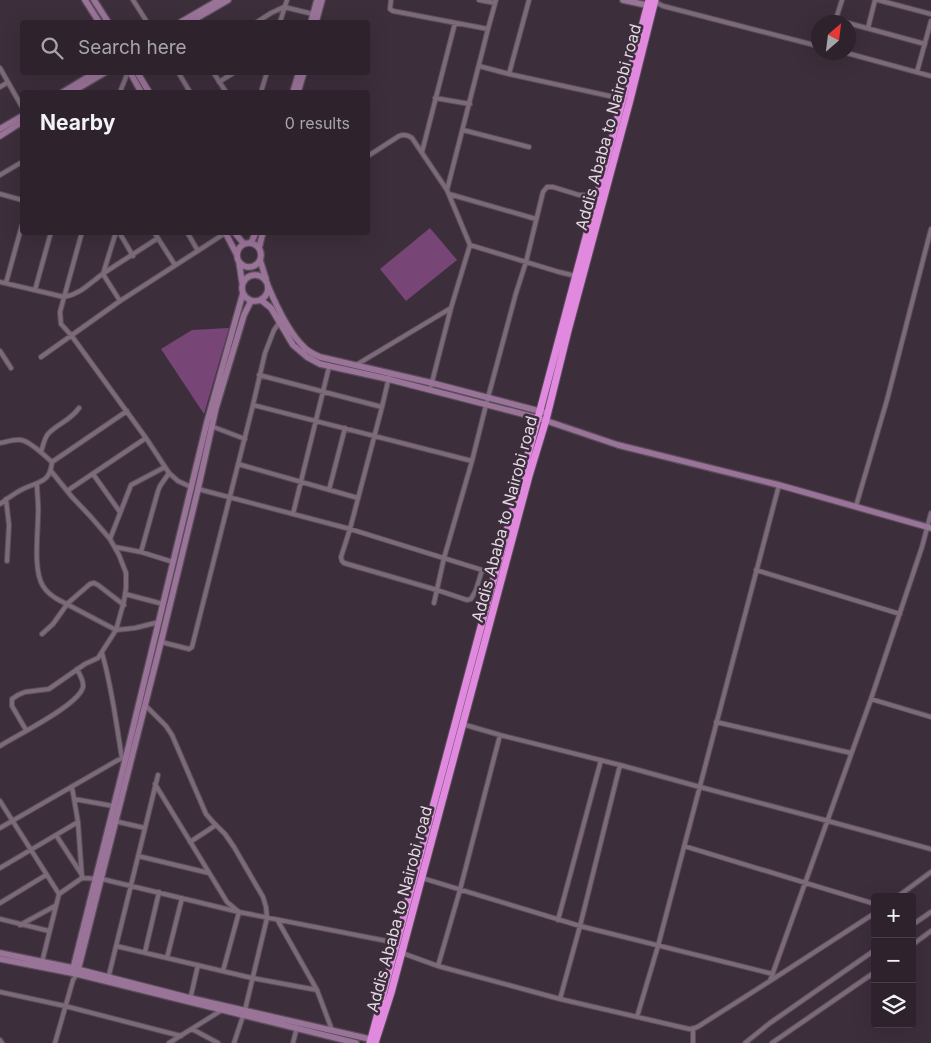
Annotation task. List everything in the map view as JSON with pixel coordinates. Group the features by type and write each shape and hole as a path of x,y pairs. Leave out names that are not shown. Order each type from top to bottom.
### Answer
{"highway":[{"name":"Addis Ababa to Nairobi road","path":"459,723 495,574 579,277 651,2"},
{"name":"Addis Ababa to Nairobi road","path":"374,1042 397,943 418,877 459,723 547,416 597,195 626,100"},
{"name":"Addis Ababa to Nairobi road","path":"374,1042 391,993 402,953 418,877"}],"main road":[{"path":"85,0 98,20"},
{"path":"94,0 107,20"},
{"path":"184,20 219,0"},
{"path":"193,20 228,0"},
{"path":"312,20 317,0"},
{"path":"317,20 322,0"},
{"path":"623,0 651,2"},
{"path":"66,90 91,75"},
{"path":"75,90 101,75"},
{"path":"131,75 140,90"},
{"path":"139,75 148,90"},
{"path":"294,90 298,75"},
{"path":"299,90 303,75"},
{"path":"0,130 20,117"},
{"path":"0,136 20,123"},
{"path":"227,235 237,254 242,276 243,293 245,298 252,301 261,300 267,295 267,284 260,260 259,248 262,235"},
{"path":"236,235 244,244"},
{"path":"251,243 255,235"},
{"path":"237,254 244,244 253,243 259,248"},
{"path":"239,262 248,267 257,264 260,260"},
{"path":"242,284 249,276 258,275 263,277 299,342 326,363 432,383 488,398 547,416 618,445 779,485 929,527"},
{"path":"75,971 113,820 146,705 210,425 243,293"},
{"path":"261,300 269,306 288,338 299,351 315,362 356,365 430,390 486,405 539,414"},
{"path":"210,425 244,315 252,301"},
{"path":"113,820 113,806 124,757 173,562 195,489"},
{"path":"0,953 244,1013 297,1025 332,1030 374,1042"},
{"path":"0,959 75,971"},
{"path":"190,1000 222,1010 244,1013"},
{"path":"297,1025 343,1042 356,1043"}],"street":[{"path":"133,0 147,20"},
{"path":"281,20 286,0"},
{"path":"391,0 390,9 393,11 488,29"},
{"path":"448,192 496,2 479,0"},
{"path":"509,74 529,0"},
{"path":"837,15 842,0"},
{"path":"868,28 877,0 931,14"},
{"path":"651,2 811,44"},
{"path":"260,20 284,7 313,14"},
{"path":"918,72 931,21"},
{"path":"422,152 455,23"},
{"path":"856,25 925,44"},
{"path":"856,55 931,76"},
{"path":"479,66 626,100"},
{"path":"0,68 20,103"},
{"path":"121,90 128,75"},
{"path":"180,75 189,90"},
{"path":"215,75 225,90"},
{"path":"219,82 230,75"},
{"path":"262,90 266,75"},
{"path":"0,87 8,82"},
{"path":"435,98 470,104"},
{"path":"463,130 529,147"},
{"path":"370,155 399,136 408,135 412,138 448,192 470,245 451,308 430,390"},
{"path":"0,175 20,163"},
{"path":"434,603 444,558 526,262 543,192 547,186 578,196 597,195"},
{"path":"448,192 536,219"},
{"path":"0,194 20,199"},
{"path":"856,506 887,400 931,228"},
{"path":"6,283 20,232"},
{"path":"35,290 50,235"},
{"path":"81,235 60,312 61,324 127,411 173,477 195,489 350,529 495,574"},
{"path":"103,274 117,235"},
{"path":"120,235 133,256"},
{"path":"156,235 175,265"},
{"path":"189,235 198,251"},
{"path":"40,357 120,301 223,235"},
{"path":"0,282 64,297 78,293 158,238"},
{"path":"470,245 579,277"},
{"path":"103,274 120,301"},
{"path":"356,365 451,308"},
{"path":"161,642 188,649 192,647 245,439 259,375 269,342 279,323"},
{"path":"0,351 11,368"},
{"path":"293,514 316,421 326,363"},
{"path":"259,375 382,407"},
{"path":"389,376 350,529 341,557 342,561 467,600 471,599 476,590 482,570"},
{"path":"253,405 472,461"},
{"path":"40,452 48,434 73,416 79,408"},
{"path":"0,504 26,488 41,482 51,471 52,462 127,411"},
{"path":"210,425 245,439"},
{"path":"329,490 345,428"},
{"path":"67,491 146,438"},
{"path":"0,443 20,439 30,444 52,462"},
{"path":"238,464 358,498"},
{"path":"110,539 131,485 165,467"},
{"path":"26,730 12,706 12,699 25,692 49,689 77,669 98,658 116,630 124,605 126,573 115,547 51,471"},
{"path":"141,552 158,491 169,472"},
{"path":"93,474 120,512"},
{"path":"37,484 38,566 43,587 51,595 116,630 135,628 159,622"},
{"path":"637,1017 658,946 779,485"},
{"path":"6,499 9,525 7,561"},
{"path":"770,981 871,699 929,527 931,513"},
{"path":"115,547 141,552 173,562"},
{"path":"756,570 900,614"},
{"path":"42,634 53,624 68,604 90,584 94,584 124,605"},
{"path":"125,594 163,604"},
{"path":"0,828 124,757 102,653"},
{"path":"0,746 60,711 79,695 83,687 82,679 77,669"},
{"path":"871,699 931,717"},
{"path":"146,705 172,735 206,814 225,834 234,847 263,897 266,907 267,918 244,1013 234,1043"},
{"path":"716,722 851,754"},
{"path":"459,723 931,849"},
{"path":"438,966 460,890 500,735"},
{"path":"558,920 601,760"},
{"path":"560,999 620,765"},
{"path":"108,980 158,775"},
{"path":"155,784 227,902 239,912"},
{"path":"72,787 78,822 82,876"},
{"path":"74,799 113,806"},
{"path":"0,802 59,894"},
{"path":"113,820 145,828"},
{"path":"0,868 78,822"},
{"path":"190,842 216,825"},
{"path":"56,835 82,876"},
{"path":"684,846 871,903"},
{"path":"138,856 209,873"},
{"path":"902,893 931,872"},
{"path":"0,903 46,875"},
{"path":"42,962 59,894 82,876 98,878 267,918 397,943 402,953 438,966 560,999 689,1029 700,1026 871,916"},
{"path":"418,877 558,920 773,974"},
{"path":"145,952 158,892"},
{"path":"167,958 182,898"},
{"path":"20,925 56,906"},
{"path":"223,971 239,912"},
{"path":"916,922 931,912"},
{"path":"0,920 49,931"},
{"path":"278,920 317,990 332,1030"},
{"path":"916,942 931,931"},
{"path":"116,946 252,978 317,990"},
{"path":"745,1043 770,1023 871,953"},
{"path":"190,1000 198,965"},
{"path":"55,1043 75,971"},
{"path":"772,1043 871,975"},
{"path":"0,992 65,1006 181,1036"},
{"path":"169,1043 222,1010"},
{"path":"294,1043 297,1025"},
{"path":"693,1028 693,1043"},
{"path":"192,1029 218,1043"}],"shaded area":[{"path":"430,228 457,260 406,301 380,269"},
{"path":"229,328 204,414 161,349 192,330"}]}
